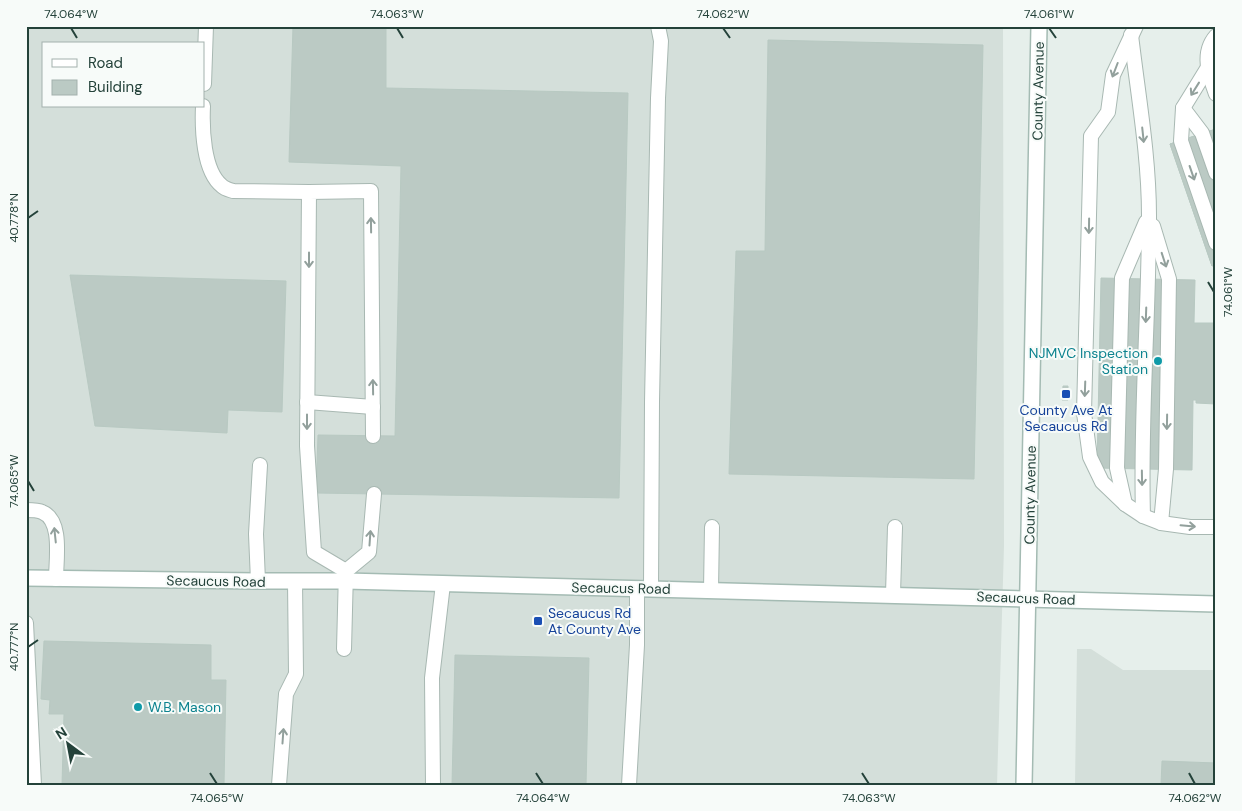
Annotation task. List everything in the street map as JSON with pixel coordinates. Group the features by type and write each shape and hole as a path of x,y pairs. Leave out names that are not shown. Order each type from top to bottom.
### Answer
{"main road":[{"name":"County Avenue","path":"1024,785 1039,26"},
{"name":"Secaucus Road","path":"26,578 294,581 346,576 443,584 893,594 1216,604"}],"lane":[{"path":"205,55 206,26"},
{"path":"628,785 637,645 644,589 652,402 658,98 661,41 658,26"},
{"path":"1134,30 1149,214 1142,468 1143,516"},
{"path":"1134,30 1112,75 1108,112 1091,136 1084,413 1090,457 1102,482 1125,504 1143,516 1161,523 1190,527 1216,527"},
{"path":"1216,36 1209,44 1207,69 1216,94"},
{"path":"1207,69 1183,108 1181,141 1216,243"},
{"path":"203,108 202,120 208,163 222,187 233,192 370,191 373,436"},
{"path":"1183,108 1202,134 1216,172"},
{"path":"309,192 307,446 314,552 346,576"},
{"path":"1125,504 1117,468 1122,278 1149,214"},
{"path":"1149,214 1170,279 1166,469 1161,523"},
{"path":"308,402 373,408"},
{"path":"258,581 256,534 260,465"},
{"path":"344,650 346,576 369,552 374,494"},
{"path":"26,510 43,512 52,521 56,530 56,579"},
{"path":"893,594 895,527"},
{"path":"712,528 712,590"},
{"path":"279,785 286,694 296,674 294,581"},
{"path":"433,785 432,678 443,584"},
{"path":"26,623 34,785"}],"shaded area":[{"path":"26,26 1003,26 1004,546 997,785 26,785"},
{"path":"1077,649 1091,649 1123,670 1216,670 1216,785 1075,785"}],"building":[{"path":"293,26 386,26 386,88 628,93 619,498 316,493 318,435 395,436 401,166 289,162"},
{"path":"768,40 983,45 974,479 729,474 736,251 765,251"},
{"path":"1216,129 1216,264 1212,266 1170,144"},
{"path":"1216,129 1216,264 1212,266 1170,144"},
{"path":"70,275 286,281 282,412 228,410 227,433 95,426"},
{"name":"NJMVC Inspection Station","path":"1101,278 1195,280 1194,323 1216,323 1216,404 1196,403 1196,400 1193,400 1192,470 1097,468"},
{"path":"1063,386 1068,386 1068,400 1062,400"},
{"name":"W.B. Mason","path":"44,641 211,645 211,680 226,680 224,785 62,785 64,714 49,714 50,700 41,699"},
{"path":"455,655 589,658 586,785 452,785"},
{"path":"1162,761 1216,763 1216,785 1161,785"}],"place":[{"name":"NJMVC Inspection Station","path":"1158,361"},
{"name":"County Ave At Secaucus Rd","path":"1066,394"},
{"name":"Secaucus Rd At County Ave","path":"538,621"},
{"name":"W.B. Mason","path":"138,707"}]}
